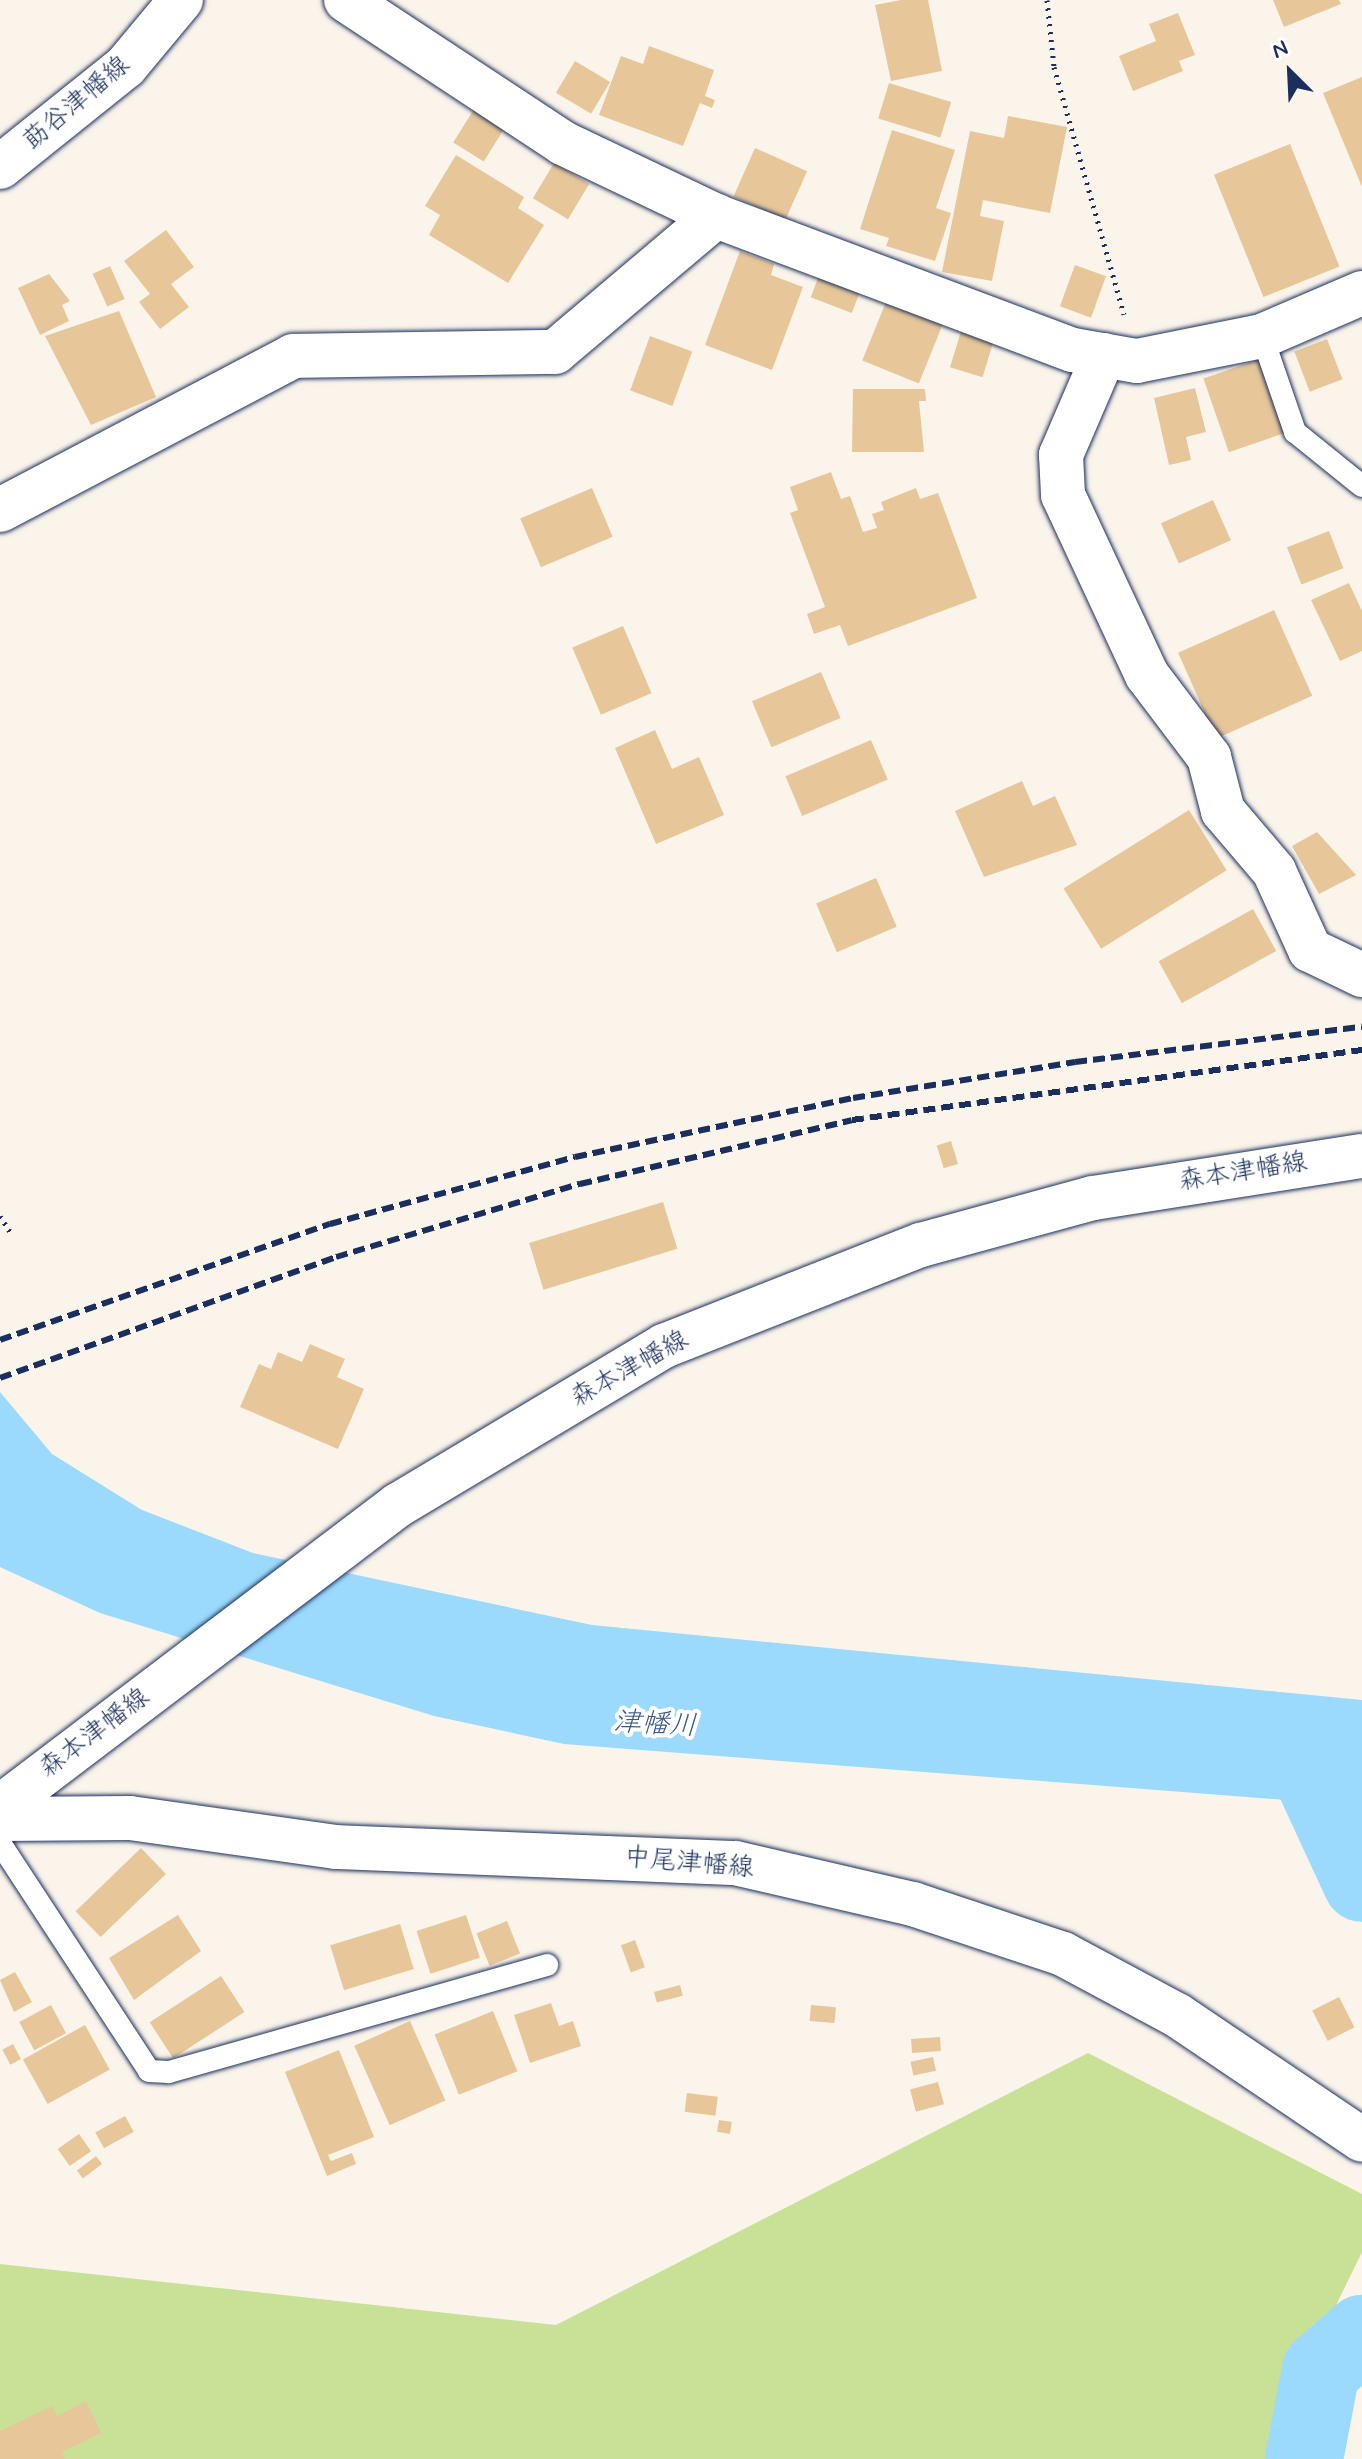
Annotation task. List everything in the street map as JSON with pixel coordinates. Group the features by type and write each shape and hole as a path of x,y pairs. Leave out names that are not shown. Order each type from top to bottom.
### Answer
{"main road":[{"name":"莇谷津幡線","path":"0,167 126,66 181,0"},
{"path":"346,0 563,143 716,216 1073,350 1120,358 1262,336 1362,293"},
{"path":"0,510 293,356 555,352 716,216"},
{"path":"1120,358 1061,455 1063,495 1147,675 1209,757 1223,811 1274,871 1310,950 1362,975"},
{"name":"森本津幡線","path":"0,1807 398,1505 664,1346 921,1245 1093,1198 1362,1156"},
{"name":"中尾津幡線","path":"0,1819 130,1818 336,1847 735,1863 913,1904 1063,1954 1177,2015 1362,2140"}],"lane":[{"path":"1262,336 1295,432 1362,486"},
{"path":"0,1843 149,2071 169,2072 547,1965"}],"path":[{"path":"1047,0 1054,67 1120,358"},
{"path":"0,1216 11,1233"}],"green space":[{"path":"1088,2053 1362,2194 1362,2252 1300,2379 1279,2459 0,2459 0,2264 556,2325"}],"water":[{"name":"津幡川","path":"0,1392 52,1454 142,1510 253,1553 592,1625 1362,1700 1362,1806 564,1744 434,1716 100,1613 0,1567"}],"building":[{"path":"901,0 928,0 942,71 891,81 875,5"},
{"path":"1273,0 1339,0 1341,4 1284,27"},
{"path":"1178,13 1195,55 1179,61 1183,71 1133,91 1119,56 1156,41 1149,24"},
{"path":"649,46 714,70 705,96 715,100 712,108 700,103 683,146 599,115 621,56 643,64"},
{"path":"575,61 610,82 591,114 556,93"},
{"path":"1362,77 1362,187 1323,93"},
{"path":"889,83 951,102 940,137 878,118"},
{"path":"476,106 507,125 484,162 453,142"},
{"path":"1008,116 1067,127 1050,213 983,200 980,216 1004,221 992,281 942,272 970,131 1004,138"},
{"path":"892,130 955,150 936,208 951,213 935,261 886,246 889,238 860,229"},
{"path":"1290,144 1339,266 1263,297 1214,175"},
{"path":"755,148 807,171 786,220 733,196"},
{"path":"456,155 524,197 518,208 544,225 508,283 429,235 440,215 425,206"},
{"path":"554,163 589,184 568,219 533,198"},
{"path":"166,230 194,267 171,284 189,307 160,329 139,302 150,294 124,261"},
{"path":"740,251 774,264 771,275 803,287 772,370 705,345"},
{"path":"1075,265 1106,276 1091,318 1060,306"},
{"path":"110,266 125,299 107,307 93,274"},
{"path":"820,273 861,289 852,313 811,297"},
{"path":"49,274 70,301 62,305 69,321 40,335 18,288"},
{"path":"890,292 947,315 919,383 862,361"},
{"path":"119,311 156,397 91,425 45,336"},
{"path":"962,328 995,338 983,377 950,367"},
{"path":"650,336 692,351 672,406 630,391"},
{"path":"1327,339 1342,379 1310,392 1294,352"},
{"path":"1263,358 1288,432 1229,452 1203,379"},
{"path":"1195,388 1206,432 1186,437 1191,460 1169,465 1154,398"},
{"path":"853,389 925,389 926,401 919,401 924,452 852,452"},
{"path":"831,472 841,499 850,496 863,532 877,528 872,514 884,510 881,502 916,488 920,499 938,493 977,598 848,646 840,625 814,634 807,614 825,607 790,513 798,510 790,487"},
{"path":"592,488 613,537 541,567 520,518"},
{"path":"1213,500 1231,540 1179,563 1161,523"},
{"path":"1329,531 1343,568 1301,584 1287,547"},
{"path":"1349,583 1362,611 1362,651 1340,661 1311,600"},
{"path":"1274,610 1312,696 1216,739 1178,653"},
{"path":"623,626 652,693 601,715 572,647"},
{"path":"821,672 841,718 771,747 752,701"},
{"path":"655,730 672,769 699,757 724,815 656,844 615,748"},
{"path":"871,740 888,780 802,816 785,776"},
{"path":"1022,781 1033,806 1055,796 1077,845 984,877 955,811"},
{"path":"1189,810 1227,870 1101,949 1063,888"},
{"path":"1317,832 1356,875 1319,894 1292,846"},
{"path":"876,878 897,927 837,952 816,903"},
{"path":"1253,909 1276,951 1182,1003 1159,961"},
{"path":"951,1141 958,1164 944,1168 937,1145"},
{"path":"663,1202 677,1249 543,1290 529,1243"},
{"path":"310,1344 345,1359 337,1377 364,1389 338,1449 240,1407 259,1364 271,1369 278,1352 302,1362"},
{"path":"141,1848 166,1874 101,1937 76,1911"},
{"path":"178,1915 201,1951 134,2000 109,1958"},
{"path":"466,1915 480,1958 430,1974 417,1931"},
{"path":"507,1921 520,1953 490,1966 476,1933"},
{"path":"400,1924 414,1969 344,1990 330,1945"},
{"path":"635,1940 645,1967 631,1972 621,1945"},
{"path":"15,1972 32,2002 14,2012 0,1980"},
{"path":"221,1976 244,2012 173,2058 150,2022"},
{"path":"680,1985 683,1996 657,2003 654,1992"},
{"path":"1339,1997 1354,2027 1328,2041 1312,2011"},
{"path":"551,2003 559,2026 573,2021 581,2046 530,2063 514,2015"},
{"path":"51,2005 66,2033 34,2050 19,2022"},
{"path":"811,2005 836,2007 835,2023 810,2021"},
{"path":"493,2011 517,2071 459,2095 435,2035"},
{"path":"410,2021 445,2100 390,2125 354,2046"},
{"path":"85,2025 110,2070 48,2104 23,2059"},
{"path":"940,2037 941,2051 912,2053 911,2039"},
{"path":"13,2044 21,2059 10,2065 2,2050"},
{"path":"339,2050 374,2137 328,2155 331,2161 352,2153 356,2164 327,2176 285,2072"},
{"path":"933,2057 936,2071 913,2075 911,2062"},
{"path":"938,2082 944,2104 916,2112 910,2090"},
{"path":"687,2093 718,2097 715,2116 685,2112"},
{"path":"125,2116 134,2132 104,2148 95,2132"},
{"path":"719,2120 732,2122 730,2134 717,2132"},
{"path":"79,2134 91,2151 70,2166 58,2149"},
{"path":"96,2156 102,2164 83,2178 77,2170"},
{"path":"86,2401 101,2433 62,2452 65,2459 0,2459 0,2431 52,2406 57,2416"}],"waterway":[{"path":"1302,1753 1362,1883"},
{"path":"1304,2459 1321,2370 1362,2334"}],"railway":[{"path":"0,1340 330,1224 575,1157 853,1098 1075,1062 1362,1027"},
{"path":"0,1378 336,1257 580,1184 852,1120 1362,1050"}]}
